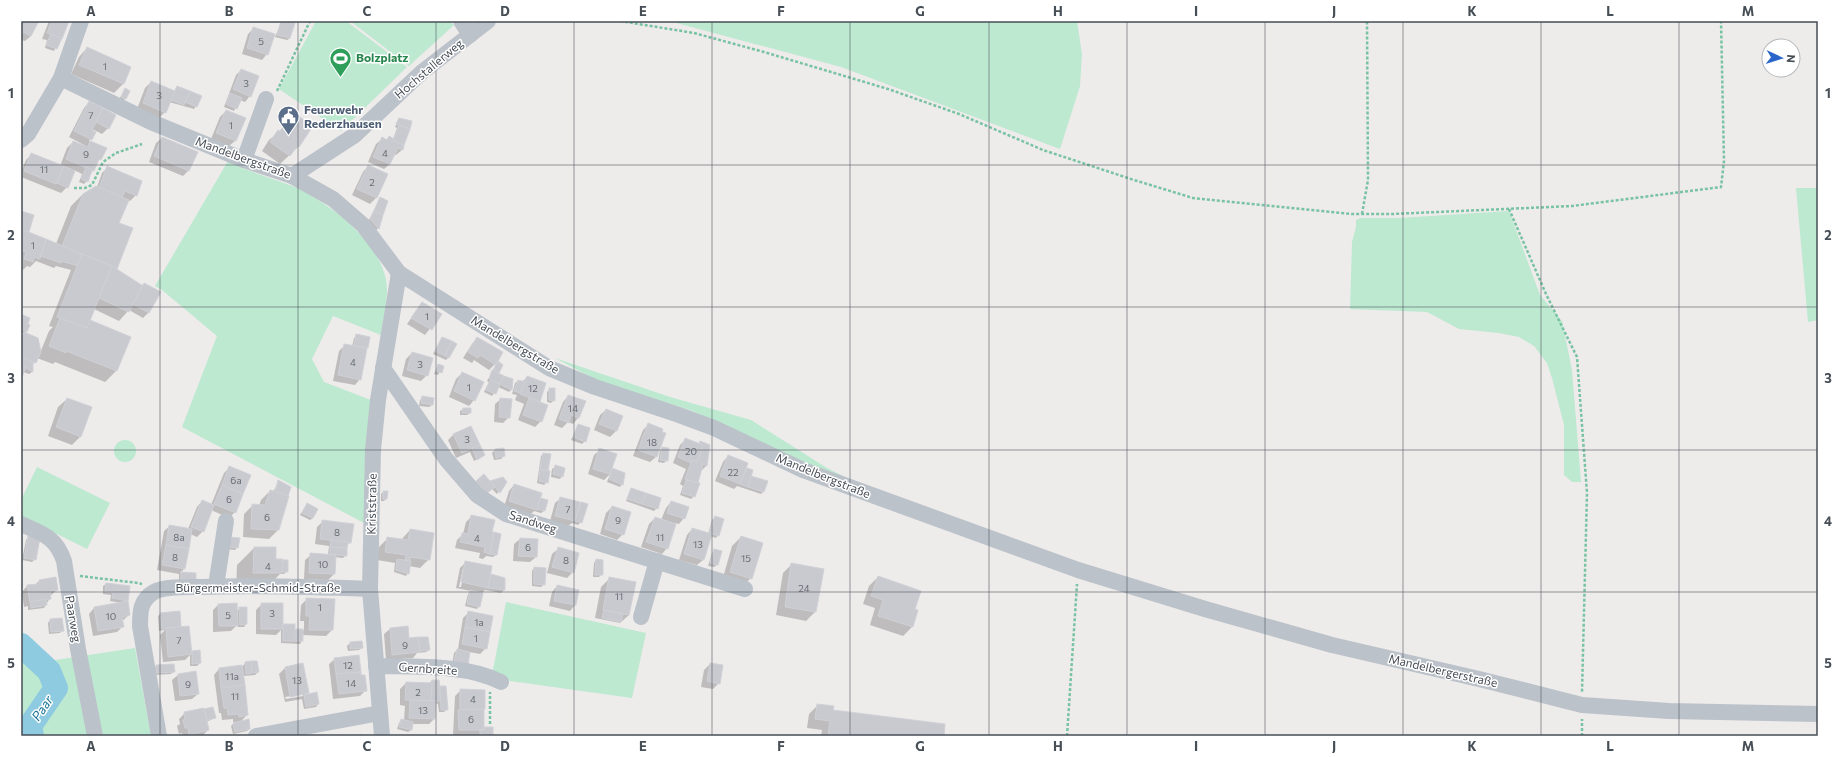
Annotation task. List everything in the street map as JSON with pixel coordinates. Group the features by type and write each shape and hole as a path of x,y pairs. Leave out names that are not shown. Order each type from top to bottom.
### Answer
{"street":[{"path":"21,140 28,134 61,78 81,21"},
{"name":"Hochstallerweg","path":"460,21 470,35"},
{"name":"Hochstallerweg","path":"292,176 355,135 419,75 488,21"},
{"name":"Mandelbergstraße","path":"61,78 151,122 244,160 292,176 333,199 363,225 398,272 549,368 594,387 714,428 803,470 1078,570"},
{"path":"244,160 266,99"},
{"name":"Kriststraße","path":"382,736 370,589 373,450 383,368 398,272"},
{"name":"Sandweg","path":"383,368 446,459 477,495 506,514 745,589"},
{"path":"216,586 226,521"},
{"name":"Paarweg","path":"21,524 52,539 60,549 95,736"},
{"path":"641,617 658,561"},
{"name":"Mandelbergerstraße","path":"1078,570 1205,609 1332,645 1582,705 1669,711 1818,714"},
{"name":"Bürgermeister-Schmid-Straße","path":"155,591 216,586 289,586 370,589"},
{"path":"155,591 146,598 140,610 140,626 159,736"},
{"name":"Gernbreite","path":"376,666 448,668 496,679"},
{"path":"256,736 380,713"}],"path":[{"path":"266,99 275,94 310,21"},
{"path":"620,21 694,33 888,89 959,114 1043,150 1193,198 1273,207 1362,214 1572,206 1721,187 1724,161 1722,21"},
{"path":"1362,214 1368,180 1367,21"},
{"path":"74,188 85,188 92,185 102,162 116,153 142,144"},
{"path":"1509,209 1546,294 1578,357 1587,493 1582,736"},
{"path":"1067,736 1078,570"},
{"path":"66,575 138,583 155,591"},
{"path":"490,724 496,679"}],"green space":[{"name":"Bolzplatz","path":"316,21 346,21 407,67 341,131 279,89"},
{"path":"350,21 449,21 454,25 409,66"},
{"path":"669,21 1077,21 1082,54 1080,86 1060,149 841,67"},
{"path":"228,161 245,169 297,188 326,205 341,216 367,243 377,257 384,273 387,295 381,335 333,316 312,359 324,382 371,400 366,524 182,427 217,336 162,290 155,286"},
{"path":"1796,188 1818,188 1818,320 1808,322"},
{"path":"1509,211 1540,295 1562,321 1572,370 1581,482 1572,482 1564,475 1564,425 1547,363 1534,346 1519,337 1499,333 1459,329 1427,312 1350,309 1352,242 1356,227 1356,220 1360,218 1399,218"},
{"path":"555,358 670,397 751,420 827,468 871,490 810,466 690,410 600,382"},
{"path":"121,440 129,440 136,447 136,455 129,462 121,462 114,455 114,447"},
{"path":"37,467 110,503 87,549 21,516 21,500"},
{"path":"506,602 646,633 632,698 510,681 493,670"},
{"path":"135,648 151,736 99,736 82,656"},
{"path":"21,653 49,685 37,706 21,723"},
{"path":"76,657 90,736 38,736 37,722 52,706 59,694 57,681 48,661"}],"building":[{"path":"25,21 39,21 31,36 21,31"},
{"path":"52,21 69,21 62,39 47,33"},
{"path":"281,21 295,23 290,38 277,35"},
{"path":"253,27 275,34 268,55 247,48"},
{"path":"51,34 62,38 57,49 46,45"},
{"path":"87,47 131,67 124,84 79,65"},
{"path":"241,69 259,76 251,97 233,89"},
{"path":"151,81 175,91 166,113 143,103"},
{"path":"177,86 190,91 184,105 171,100"},
{"path":"125,88 130,91 126,99 121,97"},
{"path":"190,91 202,96 197,107 185,102"},
{"path":"230,93 242,98 237,109 226,104"},
{"path":"89,101 103,108 92,130 96,132 92,140 74,131"},
{"path":"103,108 116,115 109,129 96,122"},
{"path":"226,110 246,118 236,141 216,133"},
{"name":"Feuerwehr Rederzhausen","path":"294,113 313,126 299,147 297,146 290,156 270,142 278,130 281,132"},
{"path":"399,118 412,121 410,129 396,124"},
{"path":"399,125 410,129 404,145 393,141"},
{"path":"389,136 394,139 393,141 404,145 403,150 398,148 390,164 373,157 382,137 387,140"},
{"path":"162,137 198,152 189,171 154,156"},
{"path":"73,141 88,147 90,141 107,148 101,160 99,159 94,171 66,159"},
{"path":"31,153 64,166 56,184 24,171"},
{"path":"368,165 388,174 377,198 357,189"},
{"path":"64,166 75,171 68,188 57,183"},
{"path":"107,166 142,181 137,196 125,191 122,197 99,188"},
{"path":"86,167 92,170 88,182 81,179"},
{"path":"96,186 129,200 119,223 133,228 117,269 62,246 83,194"},
{"path":"380,197 388,201 383,215 374,211"},
{"path":"21,211 34,215 29,232 21,229"},
{"path":"374,211 383,215 379,229 370,219"},
{"path":"21,229 46,239 40,259 34,257 33,262 24,259 26,252 21,251"},
{"path":"46,239 82,254 78,266 61,261 61,263 41,256"},
{"path":"82,254 112,266 87,328 57,317"},
{"path":"112,266 143,286 129,312 99,298"},
{"path":"144,283 161,292 149,313 133,304"},
{"path":"422,302 442,314 432,330 411,318"},
{"path":"23,315 30,318 28,324 30,325 27,332 21,329"},
{"path":"60,318 87,328 90,320 131,337 117,371 49,346"},
{"path":"24,332 38,338 41,352 36,363 21,357 21,339"},
{"path":"356,334 370,337 368,348 354,346"},
{"path":"442,337 452,341 445,356 435,351"},
{"path":"477,337 503,352 496,365 480,355 478,358 468,352"},
{"path":"452,341 457,344 449,358 445,356"},
{"path":"344,344 367,348 361,380 338,375"},
{"path":"412,352 433,358 428,376 407,370"},
{"path":"21,357 33,362 33,372 21,365"},
{"path":"498,361 503,365 499,373 493,370"},
{"path":"438,364 444,366 442,373 436,371"},
{"path":"21,365 26,367 22,377 21,377"},
{"path":"492,370 504,376 500,384 489,379"},
{"path":"462,372 484,382 475,401 454,391"},
{"path":"504,376 513,379 512,390 500,384"},
{"path":"527,376 546,383 540,402 520,394"},
{"path":"491,380 500,384 496,394 486,390"},
{"path":"518,380 525,382 520,393 514,391"},
{"path":"549,388 555,388 555,401 549,400"},
{"path":"568,395 586,401 579,418 571,415 569,423 559,419"},
{"path":"422,396 434,398 433,405 421,403"},
{"path":"67,398 92,407 81,437 56,427"},
{"path":"500,398 512,399 510,418 499,417"},
{"path":"529,398 548,405 542,422 523,415"},
{"path":"463,408 471,408 471,413 462,413"},
{"path":"606,409 623,416 617,431 599,424"},
{"path":"648,423 663,429 662,432 666,433 657,457 638,450"},
{"path":"578,424 590,428 586,442 573,437"},
{"path":"471,426 480,445 462,453 453,434"},
{"path":"685,438 703,445 697,462 692,460 691,463 678,457"},
{"path":"700,441 710,445 707,466 703,464 698,483 685,479 692,460 697,462 703,445 699,443"},
{"path":"480,445 485,455 477,460 472,448"},
{"path":"662,447 669,448 668,461 660,460"},
{"path":"504,448 505,456 496,458 495,449"},
{"path":"599,448 617,454 610,474 593,469"},
{"path":"543,453 551,454 548,471 540,469"},
{"path":"728,455 748,463 740,484 720,476"},
{"path":"555,465 565,468 563,477 553,474"},
{"path":"229,466 251,475 243,494 222,485"},
{"path":"612,468 625,473 623,485 609,479"},
{"path":"747,468 753,470 748,487 740,484"},
{"path":"540,469 550,471 548,483 539,481"},
{"path":"484,474 495,487 486,494 476,481"},
{"path":"751,476 768,481 764,492 748,487"},
{"path":"503,477 507,482 500,493 490,481"},
{"path":"278,480 291,487 288,496 275,492"},
{"path":"686,480 700,483 695,497 682,493"},
{"path":"514,484 542,493 537,510 509,501"},
{"path":"222,485 243,494 236,513 214,504"},
{"path":"631,488 646,493 642,504 627,499"},
{"path":"270,490 289,496 279,530 251,529 252,504 265,505"},
{"path":"383,491 388,491 387,499 383,499"},
{"path":"646,493 661,498 658,509 642,504"},
{"path":"560,497 580,502 575,521 555,516"},
{"path":"540,498 548,500 545,511 537,509"},
{"path":"202,500 214,505 204,532 191,527"},
{"path":"671,501 689,507 685,519 667,513"},
{"path":"581,502 588,504 582,523 575,521"},
{"path":"307,503 318,509 313,518 302,513"},
{"path":"612,506 631,512 624,535 605,529"},
{"path":"471,515 495,520 492,532 494,532 490,554 484,552 485,547 460,542 462,533 468,534"},
{"path":"715,516 724,519 719,536 709,533"},
{"path":"655,517 676,524 668,549 646,542"},
{"path":"322,520 354,524 351,543 320,539"},
{"path":"169,525 192,529 189,549 166,545"},
{"path":"692,528 712,534 704,560 684,554"},
{"path":"410,529 434,533 430,560 410,557 410,561 405,560 406,555 385,552 387,537 408,540"},
{"path":"494,532 501,534 497,555 490,554"},
{"path":"28,536 40,538 36,560 24,558"},
{"path":"741,536 763,543 752,579 730,572"},
{"path":"229,537 240,538 238,548 228,547"},
{"path":"520,538 538,539 537,557 518,556"},
{"path":"331,540 348,542 347,548 330,547"},
{"path":"166,545 189,549 185,569 162,565"},
{"path":"254,547 276,547 276,559 283,559 282,573 253,573"},
{"path":"330,547 347,548 347,556 330,554"},
{"path":"558,547 579,553 574,573 552,567"},
{"path":"714,549 722,551 718,565 710,563"},
{"path":"310,553 336,555 335,574 309,573"},
{"path":"397,559 411,561 409,574 396,570"},
{"path":"596,559 603,560 603,575 595,575"},
{"path":"283,560 288,560 288,572 282,572"},
{"path":"465,561 492,566 488,588 461,582"},
{"path":"791,563 824,569 816,612 785,607"},
{"path":"534,567 546,568 545,585 534,584"},
{"path":"181,572 196,573 196,580 181,579"},
{"path":"491,574 505,578 505,590 488,588"},
{"path":"878,576 921,591 915,609 918,610 913,627 878,616 883,600 871,596"},
{"path":"56,577 58,590 50,591 51,599 30,602 27,585 39,584 39,580"},
{"path":"609,577 636,582 629,615 603,610"},
{"path":"106,583 130,586 128,601 112,598 113,592 105,592"},
{"path":"557,585 579,590 576,605 554,601"},
{"path":"470,590 483,593 480,607 467,604"},
{"path":"306,598 335,599 333,630 309,630 310,616 306,616"},
{"path":"46,599 47,605 31,608 30,602"},
{"path":"128,601 130,615 122,617 124,627 98,631 94,607"},
{"path":"237,603 238,626 219,626 218,604"},
{"path":"261,603 283,603 283,629 261,629"},
{"path":"239,607 247,607 247,624 240,625"},
{"path":"604,610 623,614 621,622 602,618"},
{"path":"180,611 181,627 162,629 160,613"},
{"path":"468,611 493,616 490,632 465,627"},
{"path":"62,618 64,631 51,632 50,619"},
{"path":"283,624 295,624 295,641 283,641"},
{"path":"189,626 192,654 168,657 166,628"},
{"path":"408,626 409,638 418,637 420,652 392,655 390,628"},
{"path":"465,627 490,632 487,649 462,644"},
{"path":"296,629 303,629 303,641 296,641"},
{"path":"418,637 428,637 430,650 420,651"},
{"path":"362,641 363,648 350,649 350,642"},
{"path":"457,649 470,652 468,665 454,662"},
{"path":"200,650 201,663 192,664 192,651"},
{"path":"359,655 361,672 336,674 334,658"},
{"path":"251,661 257,661 259,672 252,673"},
{"path":"251,661 252,673 246,674 245,662"},
{"path":"303,663 309,693 290,697 285,667"},
{"path":"710,663 723,665 720,684 707,681"},
{"path":"174,664 175,672 156,673 156,665"},
{"path":"242,665 245,685 221,688 219,668"},
{"path":"196,671 199,694 180,696 178,674"},
{"path":"361,672 361,675 365,675 367,691 339,694 336,674"},
{"path":"432,680 439,680 441,701 431,701"},
{"path":"406,682 432,683 431,701 405,700"},
{"path":"245,685 248,715 239,717 238,714 228,715 227,708 224,708 221,688"},
{"path":"440,686 446,686 448,710 441,710"},
{"path":"460,689 485,690 485,709 460,710"},
{"path":"317,692 319,704 306,707 304,695"},
{"path":"410,700 436,701 435,719 409,718"},
{"path":"817,704 834,706 833,710 945,724 944,736 828,736 830,721 815,719"},
{"path":"213,707 216,718 207,720 204,709"},
{"path":"204,708 209,730 189,735 188,728 185,728 183,720 185,719 184,712"},
{"path":"484,709 484,730 459,730 458,710"},
{"path":"249,719 250,729 235,732 233,723"},
{"path":"401,719 413,722 412,730 399,727"},
{"path":"484,727 493,727 493,736 480,736 480,730 484,730"}],"waterway":[{"name":"Paar","path":"21,645 49,671 56,688 30,726 32,736"}],"place":[{"name":"Bolzplatz","path":"341,78"},
{"name":"Feuerwehr Rederzhausen","path":"289,136"}]}
